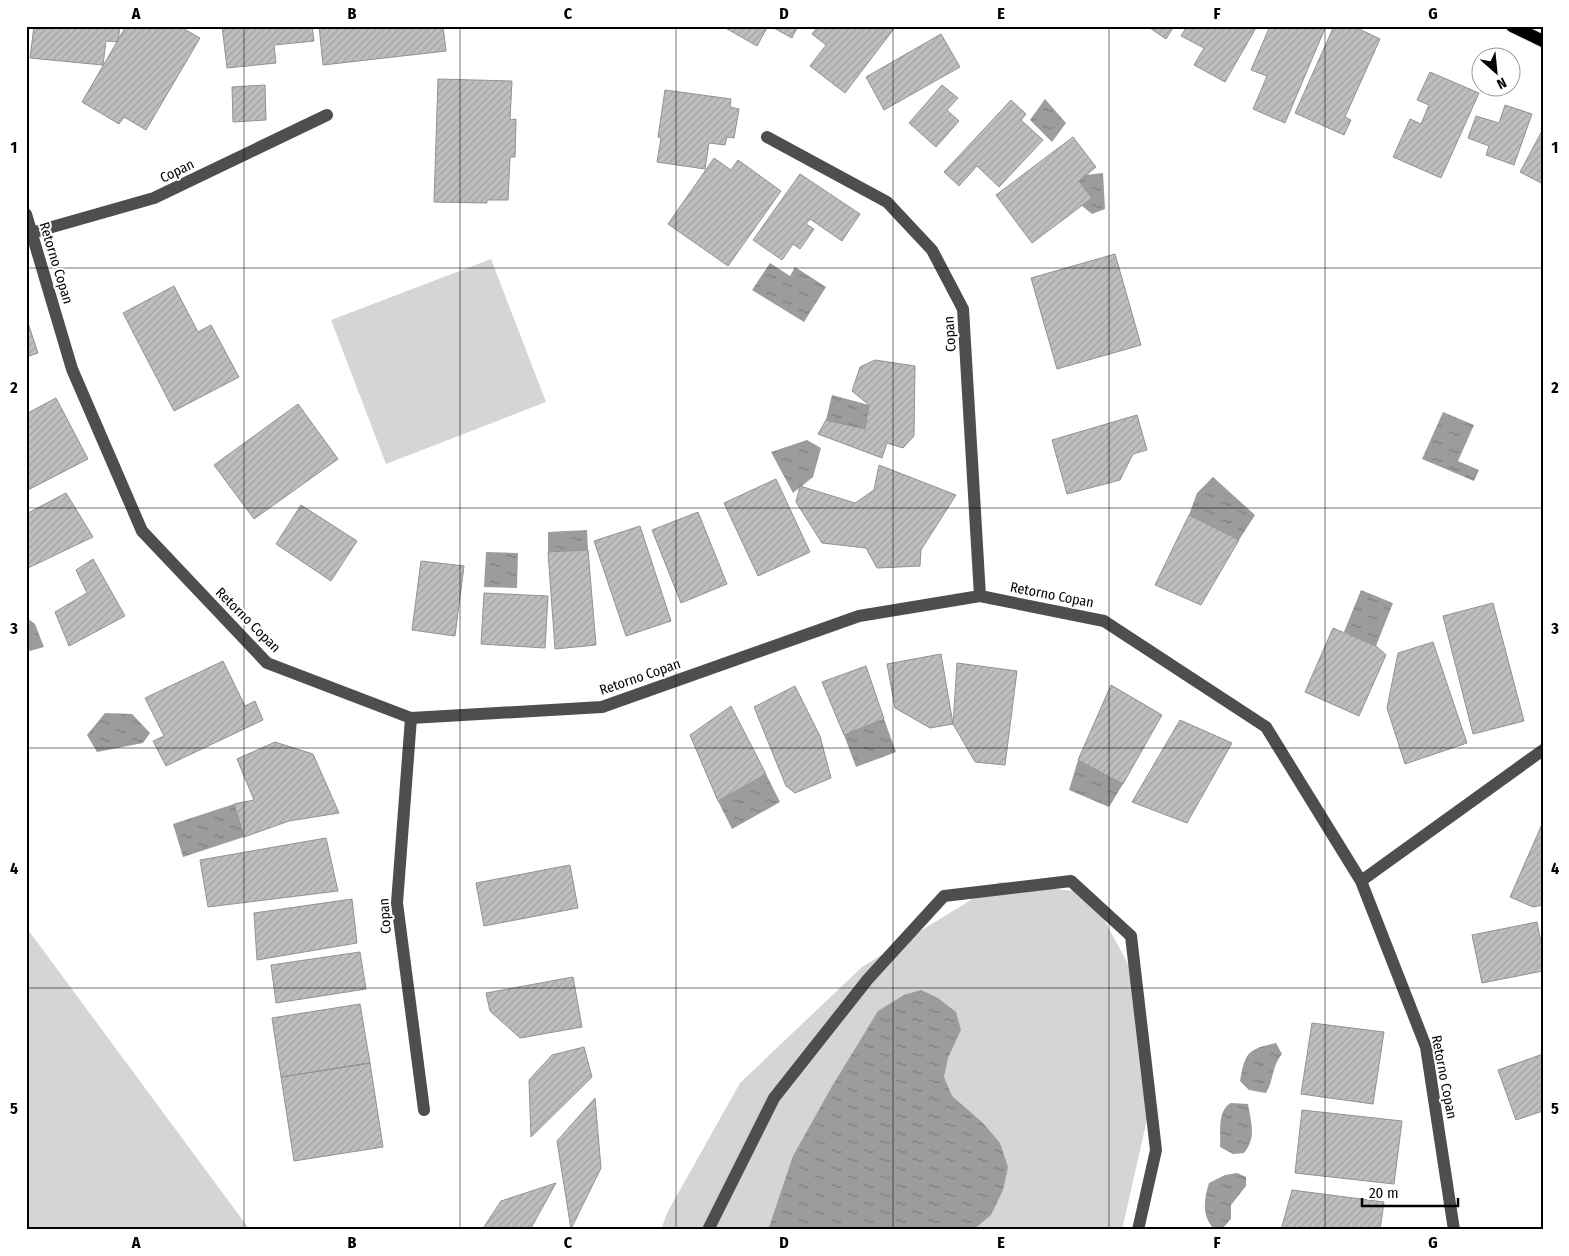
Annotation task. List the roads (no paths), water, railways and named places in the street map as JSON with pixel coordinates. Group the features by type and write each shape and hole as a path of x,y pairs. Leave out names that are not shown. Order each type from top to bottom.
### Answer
{"main road":[{"path":"1512,26 1543,40"}],"street":[{"name":"Copan","path":"31,233 154,198 327,115"},
{"name":"Copan","path":"767,137 887,202 932,250 963,309 980,596"},
{"name":"Retorno Copan","path":"26,214 72,369 142,531 266,663 410,718 602,707 859,616 980,596 1104,621 1266,727 1362,881 1426,1047 1454,1230"},
{"name":"Copan","path":"410,718 397,903 424,1110"},
{"path":"1362,881 1543,750"},
{"path":"708,1230 774,1098 868,980 944,896 1071,881 1131,936 1156,1150 1138,1230"}],"water":[{"path":"1045,99 1066,123 1052,142 1030,120"},
{"path":"1103,173 1105,209 1092,214 1081,205 1079,181 1086,175"},
{"path":"770,263 790,276 795,267 826,287 804,322 752,290"},
{"path":"832,395 869,405 865,429 826,420"},
{"path":"1443,412 1474,425 1458,461 1479,470 1474,481 1422,459"},
{"path":"807,440 821,448 813,477 793,493 771,452"},
{"path":"1213,477 1255,515 1239,540 1189,515 1197,493"},
{"path":"587,530 588,550 548,552 548,532"},
{"path":"486,552 518,553 517,588 484,587"},
{"path":"1361,590 1393,603 1376,646 1344,632"},
{"path":"26,617 35,624 44,647 26,652"},
{"path":"105,713 132,714 150,733 143,743 97,752 87,735"},
{"path":"884,719 896,752 856,767 844,735"},
{"path":"1078,760 1123,784 1109,807 1069,790"},
{"path":"766,774 780,802 732,829 718,801"},
{"path":"234,804 244,837 183,857 173,824"},
{"path":"921,990 938,998 956,1012 961,1030 948,1058 944,1077 952,1096 983,1123 1000,1143 1008,1167 1003,1190 991,1215 973,1230 768,1230 793,1156 831,1088 878,1011 904,995"},
{"path":"1276,1043 1282,1054 1276,1063 1266,1093 1249,1090 1240,1081 1246,1058 1249,1053 1259,1047"},
{"path":"1231,1103 1248,1104 1252,1135 1251,1141 1244,1153 1233,1154 1220,1147 1222,1117 1227,1106"},
{"path":"1237,1173 1246,1177 1246,1186 1231,1205 1231,1219 1221,1230 1215,1230 1207,1219 1205,1208 1209,1183 1225,1175"}]}
